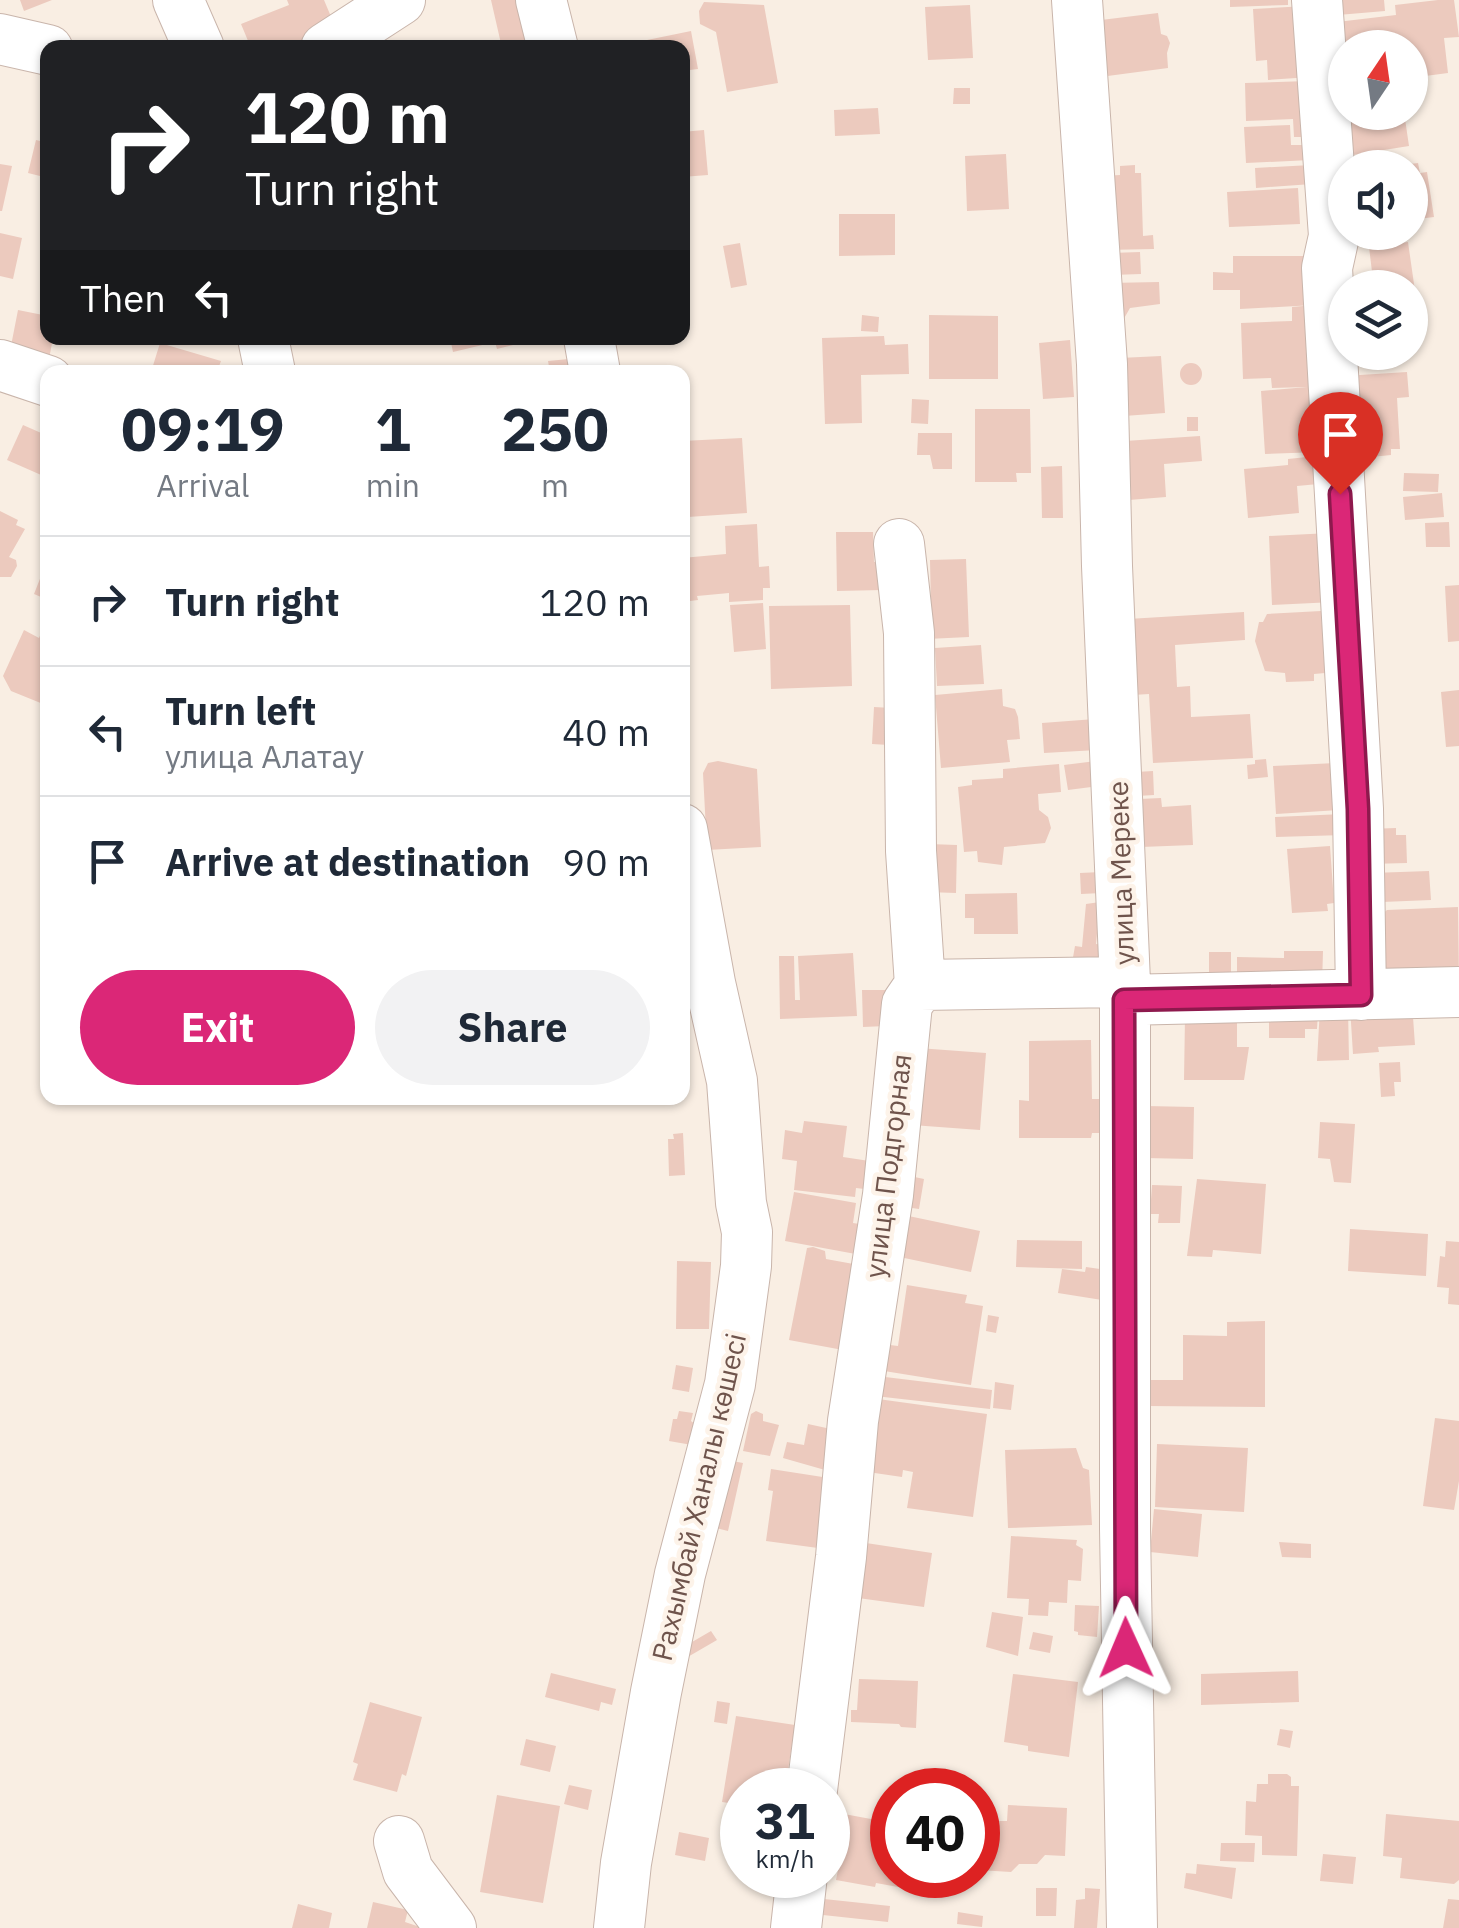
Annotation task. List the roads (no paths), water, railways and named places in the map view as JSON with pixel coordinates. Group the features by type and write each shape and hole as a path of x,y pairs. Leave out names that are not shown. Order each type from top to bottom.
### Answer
{"street":[{"path":"178,0 195,40"},
{"path":"338,40 400,0"},
{"path":"541,0 551,40"},
{"name":"улица Мереке","path":"1077,0 1102,364 1106,566 1125,991 1124,1530 1132,1928"},
{"path":"1316,0 1334,236 1327,268 1358,809 1361,995"},
{"path":"0,39 40,48"},
{"path":"0,365 40,378"},
{"name":"улица Подгорная","path":"815,1768 839,1571 852,1420 888,1195 907,1004 920,985 911,850 909,633 899,544"},
{"name":"Рахымбай Ханалы көшесі","path":"620,1928 626,1862 656,1692 680,1574 730,1384 747,1249 732,1080 690,873"},
{"path":"920,985 1361,995 1459,992"},
{"path":"399,1841 408,1871 451,1928"},
{"path":"796,1928 799,1898"}]}
